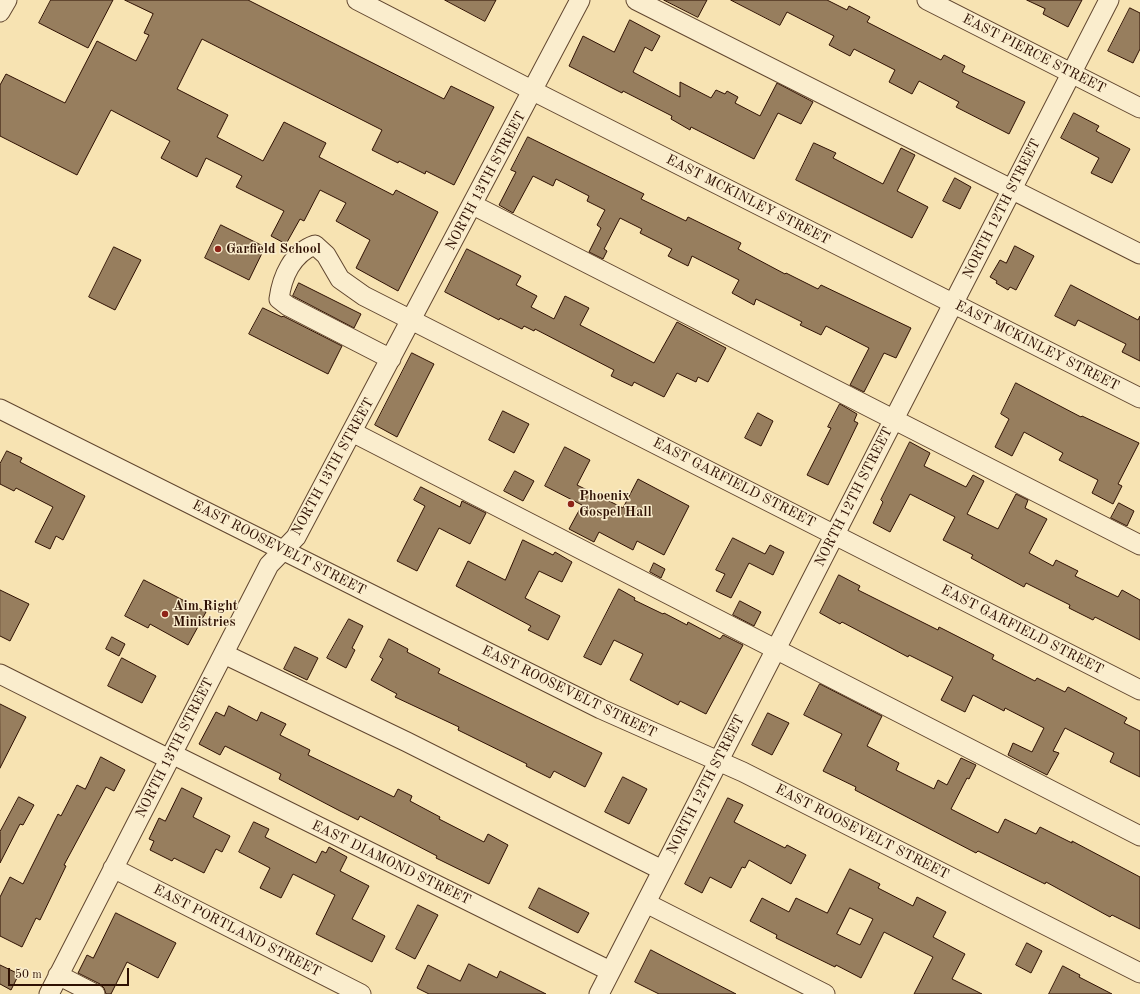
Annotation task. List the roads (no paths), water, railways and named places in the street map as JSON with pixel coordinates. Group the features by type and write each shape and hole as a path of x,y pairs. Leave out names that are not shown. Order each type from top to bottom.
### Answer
{"street":[{"path":"0,12 7,0"},
{"name":"EAST MCKINLEY STREET","path":"357,0 533,91 1140,398"},
{"name":"NORTH 13TH STREET","path":"49,994 269,565 296,537 412,321 580,0"},
{"path":"636,0 1140,254"},
{"name":"EAST PIERCE STREET","path":"927,0 1140,108"},
{"name":"NORTH 12TH STREET","path":"599,994 1109,0"},
{"path":"473,205 1140,545"},
{"name":"EAST GARFIELD STREET","path":"391,359 288,306 279,299 281,282 290,264 305,248 315,245 326,255 340,279 364,296 1140,690"},
{"name":"EAST ROOSEVELT STREET","path":"0,409 601,710 718,761 1140,973"},
{"path":"352,432 1140,836"},
{"path":"224,654 400,739 662,870"},
{"name":"EAST DIAMOND STREET","path":"0,674 610,971"},
{"name":"EAST PORTLAND STREET","path":"114,868 361,994"},
{"path":"646,903 825,994"},
{"path":"58,975 95,994"}],"place":[{"name":"Garfield School","path":"218,249"},
{"name":"Phoenix Gospel Hall","path":"571,504"},
{"name":"Aim Right Ministries","path":"165,614"}]}
